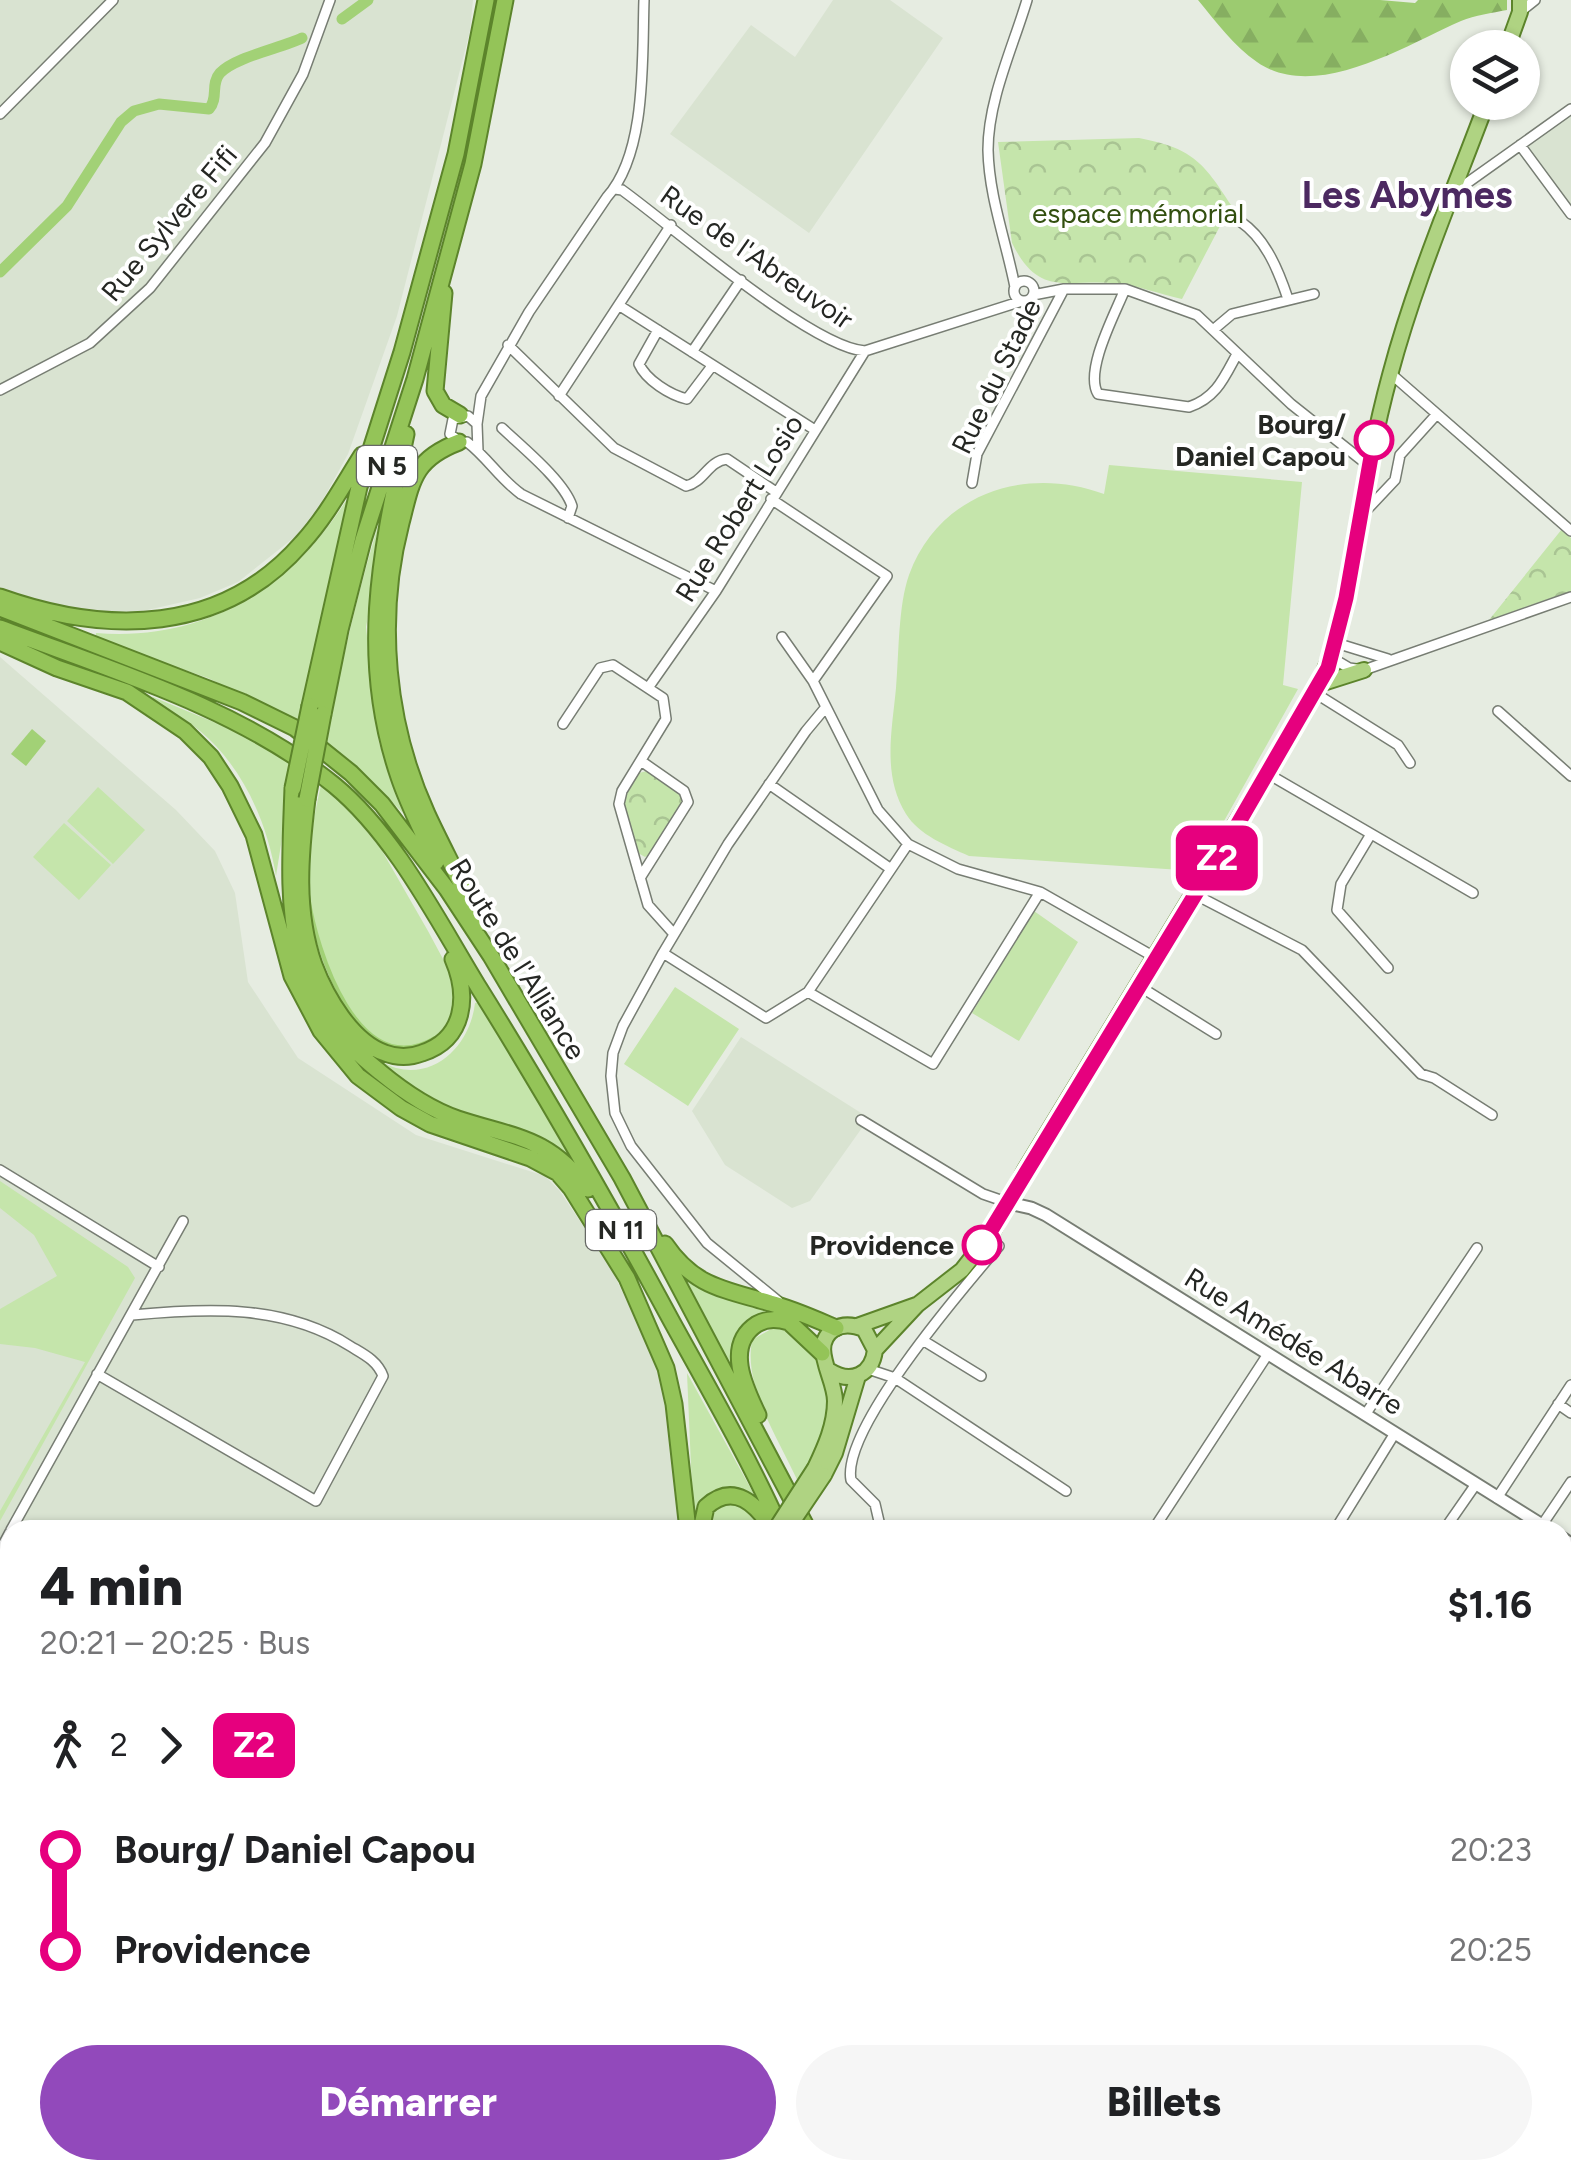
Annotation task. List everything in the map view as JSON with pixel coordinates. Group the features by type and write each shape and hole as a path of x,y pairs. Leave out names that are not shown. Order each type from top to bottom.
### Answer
{"highway":[{"name":"N 5","path":"300,794 336,579 373,439 430,256 471,86 486,0"},
{"name":"N 5","path":"316,710 415,379 458,219 505,0"},
{"path":"448,889 398,776 382,708 375,640 382,546 458,219"},
{"path":"444,284 435,391 443,404 462,415"},
{"path":"469,436 427,458 412,478 394,550 387,607 388,666 398,730 425,811 469,898 491,956"},
{"path":"0,597 66,618 119,623 170,618 218,604 257,584 300,546 373,439"},
{"name":"Route de l'Alliance","path":"0,608 242,702 295,728 382,804 448,889 491,956 622,1178 807,1520"},
{"name":"Route de l'Alliance","path":"0,628 180,698 287,750 337,787 365,815 448,936 626,1239 734,1434 774,1520"},
{"path":"0,642 57,668 127,692 185,731 211,757 254,835 292,976 339,1055 378,1092 430,1124 530,1158 558,1174 571,1188 627,1278 666,1368 674,1404 687,1520"},
{"path":"300,794 300,896 314,964 341,1014 365,1041 381,1052 402,1057 430,1050 451,1035 458,1022 463,992 448,936"},
{"path":"281,940 281,860 300,794"},
{"path":"300,794 289,890 296,940 311,989 337,1032 407,1094 454,1118 522,1136 549,1149 576,1174 626,1239"},
{"path":"622,1178 674,1258 697,1278 836,1328"},
{"path":"807,1520 748,1395 739,1361 742,1339 748,1331 774,1319 796,1325 822,1352"},
{"path":"703,1520 706,1507 718,1499 734,1496 756,1505 770,1520"}],"main road":[{"path":"1513,30 1520,6"},
{"path":"830,1371 848,1378 869,1364 917,1305 962,1270 1009,1203 1025,1170 1317,689 1334,650 1390,372 1423,265 1480,120"},
{"path":"1317,689 1364,670"},
{"path":"819,1472 834,1412 830,1371 822,1352 826,1338 836,1328 857,1326 917,1305"},
{"path":"786,1520 835,1453 869,1364 870,1335 857,1326"}],"street":[{"path":"0,114 113,0"},
{"name":"Rue Sylvere Fifi","path":"0,390 90,343 150,288 265,142 304,74 330,0"},
{"path":"469,436 478,403 508,345 606,197 616,189 634,137 644,0"},
{"path":"1022,300 1015,289 992,194 988,148 994,108 1027,0"},
{"path":"1520,6 1535,0"},
{"path":"1450,194 1571,109"},
{"path":"1520,145 1571,214"},
{"name":"Rue de l'Abreuvoir","path":"616,189 833,343 865,351 989,309"},
{"path":"1242,222 1255,233 1278,270 1288,299"},
{"path":"559,396 670,225"},
{"path":"1010,260 1032,288"},
{"path":"692,352 742,280"},
{"path":"989,309 1022,282 1051,291 1125,289 1197,315 1291,404 1369,466"},
{"path":"989,309 1022,300 1032,288"},
{"path":"1125,289 1095,364 1092,378 1098,394 1189,408 1217,391 1237,354"},
{"name":"Rue du Stade","path":"972,483 977,454 1064,290"},
{"path":"1212,330 1232,314 1314,294"},
{"path":"620,306 815,430"},
{"path":"658,330 639,364 647,376 670,392 688,399 712,366"},
{"path":"508,345 614,448 682,484 696,484 712,466 727,459 887,576 813,681"},
{"name":"Rue Robert Losio","path":"648,688 716,592 865,351"},
{"path":"1390,372 1571,531"},
{"path":"469,436 450,430 454,419 478,403"},
{"path":"1360,518 1395,480 1400,455 1437,414"},
{"path":"462,415 478,451 510,486 716,592"},
{"path":"502,428 567,494 572,506 568,518"},
{"path":"1334,650 1349,668 1364,670 1571,597"},
{"path":"782,637 813,681 878,810 908,844 958,869 1040,892 1156,958"},
{"path":"1334,650 1390,660"},
{"path":"563,724 600,668 606,665 613,665 663,698 667,714 622,791 619,804 648,905 674,934"},
{"path":"1317,689 1398,745 1410,763"},
{"path":"788,1309 707,1242 630,1146 615,1113 610,1076 623,1026 674,934 728,844 826,707"},
{"path":"1498,711 1571,776"},
{"path":"640,878 688,802 684,792 641,761"},
{"path":"1268,774 1473,893"},
{"path":"769,784 891,870"},
{"path":"1371,834 1341,884 1338,910 1388,968"},
{"path":"663,953 766,1018 808,992 908,844"},
{"path":"808,992 934,1064 1040,892"},
{"path":"1194,894 1302,950 1421,1074 1434,1078 1492,1115"},
{"path":"1139,986 1216,1034"},
{"path":"861,1120 983,1194 1009,1203"},
{"path":"0,1170 159,1267"},
{"name":"Rue Amédée Abarre","path":"1009,1203 1046,1216 1533,1520"},
{"path":"17,1520 183,1221"},
{"path":"880,1520 875,1504 854,1484 850,1468 856,1445 890,1376 924,1341 999,1246"},
{"path":"1365,1415 1477,1248"},
{"path":"97,1374 316,1501 384,1376 374,1361 358,1350 324,1330 296,1321 224,1310 132,1315"},
{"path":"924,1341 981,1376"},
{"path":"1160,1520 1268,1354"},
{"path":"869,1364 1066,1490"},
{"path":"1498,1498 1571,1384"},
{"path":"1558,1404 1571,1412"},
{"path":"1341,1520 1395,1434"},
{"path":"1550,1520 1571,1482"},
{"path":"1451,1520 1476,1484"}],"shaded area":[{"path":"0,0 473,0 470,31 397,316 348,454 320,505 296,536 238,582 200,598 143,611 92,611 43,602 0,623"},
{"path":"833,0 890,0 943,38 809,233 670,134 751,25 795,57"},
{"path":"1571,109 1571,214 1520,145"},
{"path":"0,657 176,810 215,851 235,893 248,982 298,1058 416,1135 545,1176 559,1190 609,1264 656,1362 665,1396 679,1520 0,1520"},
{"path":"32,729 46,741 26,766 11,754"},
{"path":"741,1037 869,1118 810,1201 792,1208 725,1165 692,1111"}],"green space":[{"path":"1198,0 1507,0 1507,10 1466,19 1360,66 1306,76 1280,73 1257,62"},
{"name":"espace mémorial","path":"1139,138 1171,146 1194,159 1231,205 1182,299 1122,284 1055,282 1033,272 1012,243 998,142"},
{"path":"1109,465 1302,482 1283,685 1298,689 1196,871 969,856 918,828 906,814 894,784 891,736 901,616 909,575 923,547 941,524 963,506 1016,485 1045,483 1104,494"},
{"path":"397,466 366,627 379,743 403,813 347,758 326,746 356,604"},
{"path":"353,489 301,724 208,678 95,639 96,633 176,628 246,600 306,553"},
{"path":"1562,529 1571,538 1571,591 1489,620"},
{"path":"153,697 250,737 294,763 276,876 259,816 241,778 200,731 152,701"},
{"path":"647,771 681,795 684,802 652,853 645,857 638,853 623,801 639,773"},
{"path":"321,785 338,796 381,849 457,985 451,1030 418,1049 394,1051 371,1036 348,1007 322,959 313,927 308,879"},
{"path":"98,787 145,830 113,864 67,821"},
{"path":"64,823 111,865 79,900 33,857"},
{"path":"1034,911 1078,942 1019,1041 972,1013"},
{"path":"675,987 739,1029 688,1106 624,1064"},
{"path":"480,1002 573,1160 540,1137 445,1107 412,1090 367,1053 396,1068 426,1068 460,1043 475,1003"},
{"path":"0,1181 128,1267 135,1278 1,1520 0,1511 85,1362 35,1348 0,1344 0,1309 57,1276 34,1235 0,1208"},
{"path":"685,1277 711,1293 789,1316 769,1312 756,1317 736,1376"},
{"path":"778,1325 807,1345 832,1394 823,1435 799,1484 765,1414 753,1377 752,1340"},
{"path":"687,1373 756,1498 722,1496 693,1513"},
{"path":"742,1503 758,1520 712,1520 717,1507"}],"waterway":[{"path":"342,19 368,0"},
{"path":"0,272 67,206 121,122 134,111 159,104 209,109 217,77 227,67 302,38"},
{"path":"308,896 331,977 363,1028 384,1043 408,1047 435,1038"}],"bus line":[{"name":"Z2","path":"982,1245 1232,834 1328,668 1346,598 1374,440"}],"place":[{"name":"Bourg/ Daniel Capou","path":"1374,440"},
{"name":"Providence","path":"982,1245"}],"district":[{"name":"Les Abymes","path":"1407,195"}]}
